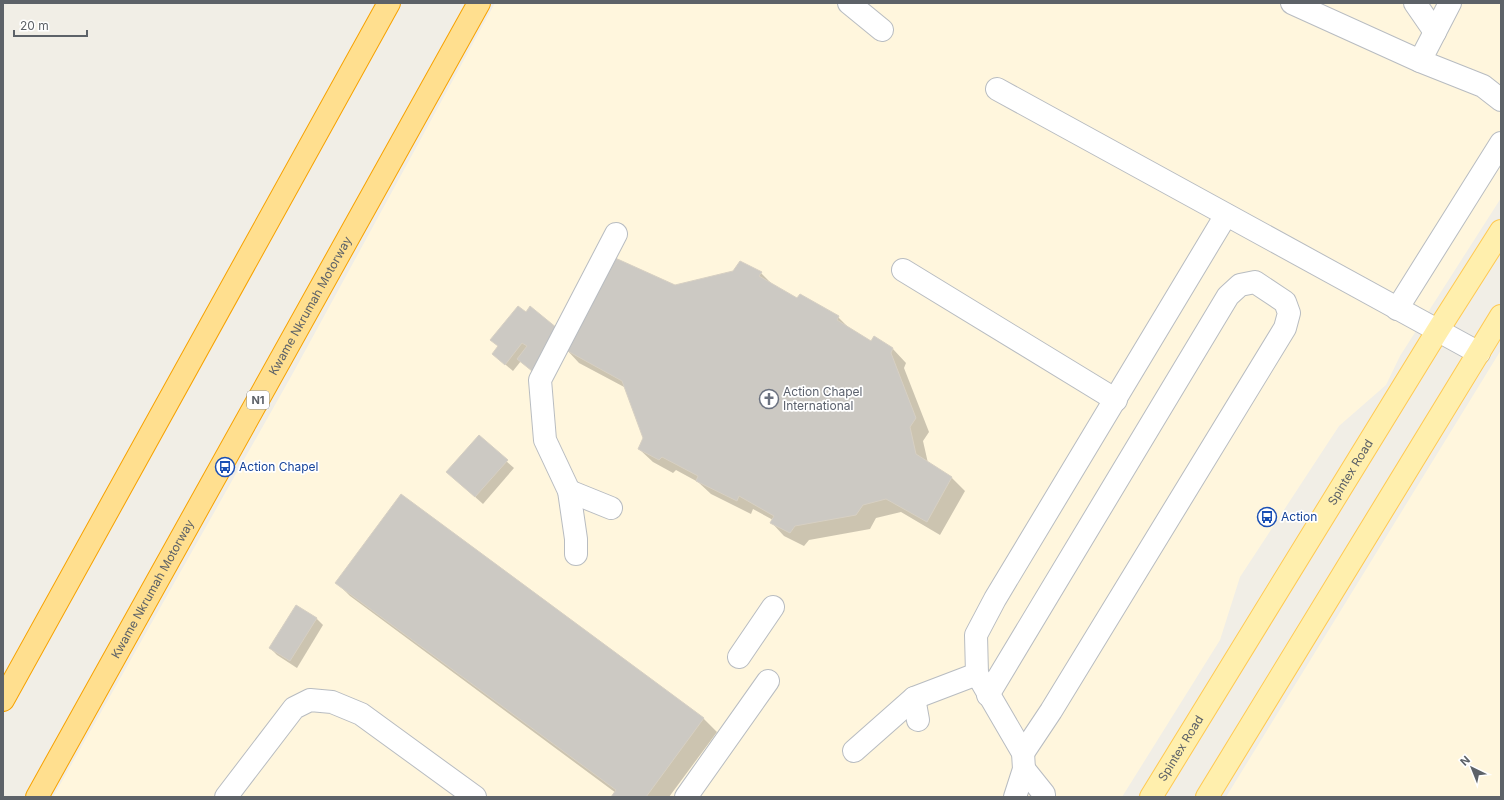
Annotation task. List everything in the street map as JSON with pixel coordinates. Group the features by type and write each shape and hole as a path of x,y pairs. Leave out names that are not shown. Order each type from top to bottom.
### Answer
{"highway":[{"path":"3,700 389,3"},
{"name":"Kwame Nkrumah Motorway","path":"37,797 479,3"}],"main road":[{"name":"Spintex Road","path":"1150,797 1438,330 1501,231"},
{"path":"1207,797 1501,316"}],"lane":[{"path":"849,3 882,30"},
{"path":"1292,3 1420,61 1483,86 1501,100"},
{"path":"1415,3 1435,32"},
{"path":"1420,61 1450,3"},
{"path":"997,89 1479,353"},
{"path":"1397,309 1501,143"},
{"path":"1044,797 1044,794 1024,761 977,674 976,635 995,599 1226,215"},
{"path":"576,554 576,539 569,491 545,440 540,380 616,234"},
{"path":"903,270 1116,400"},
{"path":"988,695 1228,296 1240,285 1255,282 1285,302 1289,313 1285,328 1051,711 1024,761 1015,797"},
{"path":"569,491 611,508"},
{"path":"739,657 773,607"},
{"path":"854,751 914,698 977,674"},
{"path":"686,797 768,681"},
{"path":"914,698 918,720"},
{"path":"226,797 294,708 310,700 332,702 361,714 475,797"}],"shaded area":[{"path":"495,3 1501,3 1501,198 1400,356 1386,385 1339,426 1240,577 1220,640 1122,797 53,797 293,373"},
{"path":"1501,350 1501,797 1226,797"}],"building":[{"name":"Action Chapel International","path":"613,257 675,285 733,271 740,261 762,272 759,276 797,298 800,294 839,316 837,320 871,341 874,336 893,348 891,353 916,418 910,427 916,454 952,477 927,522 886,499 863,505 856,515 795,526 790,533 770,523 774,516 739,496 737,501 696,481 698,476 662,457 659,460 638,449 643,438 622,381 564,349"},
{"path":"518,306 526,312 530,306 563,333 532,371 517,359 527,346 522,343 505,365 492,354 498,346 490,340"},
{"path":"479,435 508,460 475,497 446,472"},
{"path":"401,494 704,718 646,797 611,797 616,790 335,583"},
{"path":"296,605 317,618 290,661 269,648"}],"place":[{"name":"Action Chapel International","path":"769,399"},
{"name":"Action Chapel","path":"225,467"},
{"name":"Action","path":"1267,517"}]}
